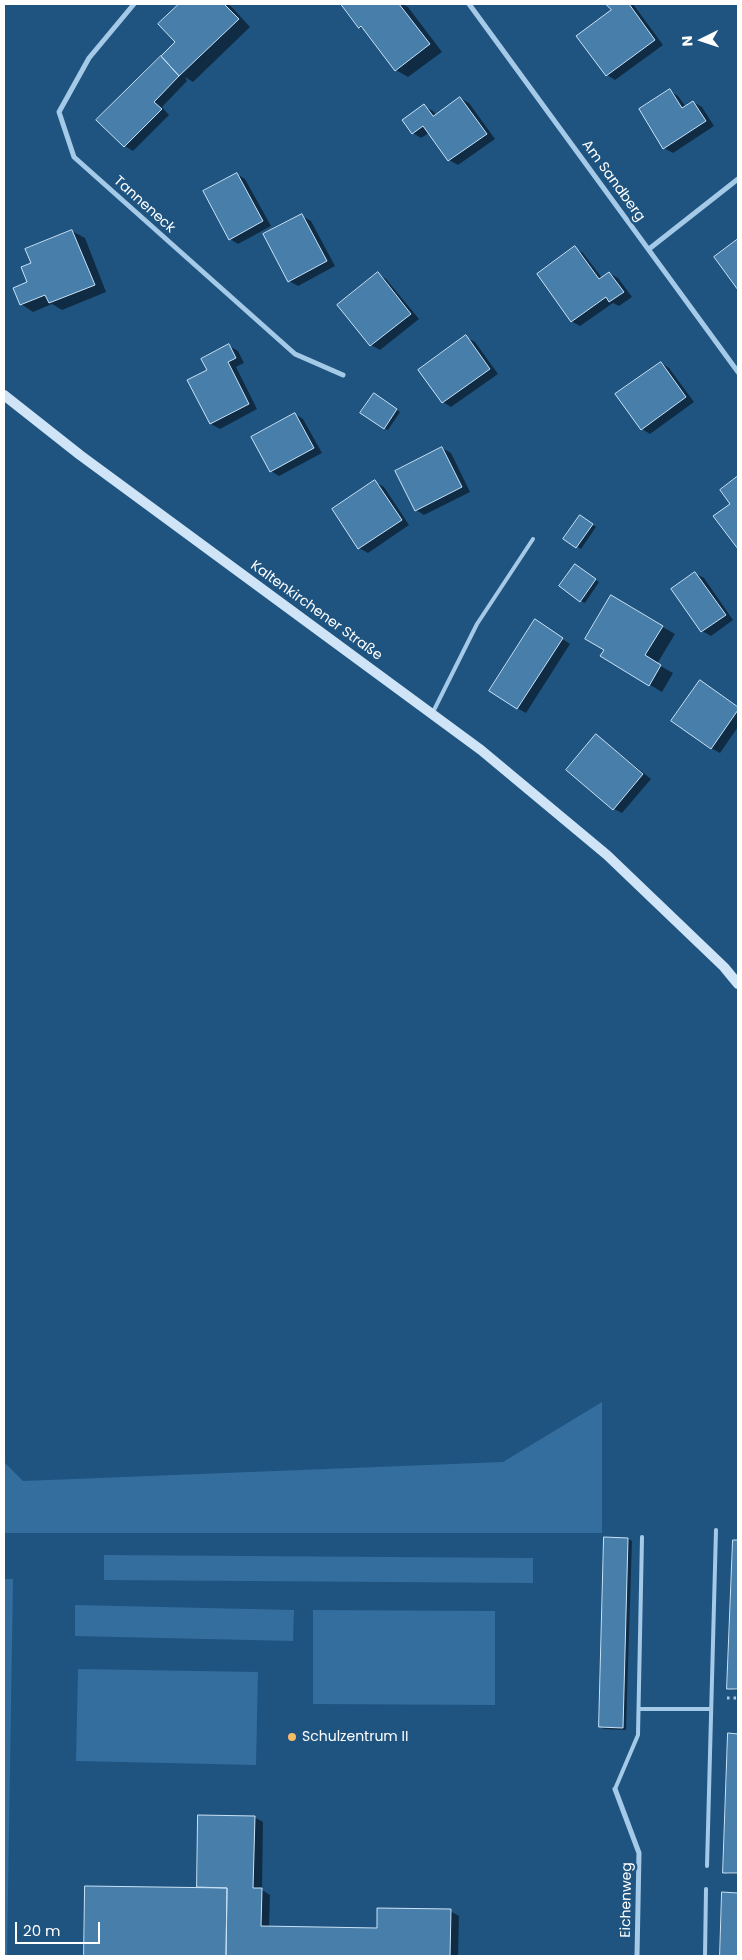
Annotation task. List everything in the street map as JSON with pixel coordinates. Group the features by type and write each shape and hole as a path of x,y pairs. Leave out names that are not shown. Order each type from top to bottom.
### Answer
{"main road":[{"name":"Kaltenkirchener Straße","path":"4,396 80,455 481,750 607,855 724,967 738,984"}],"street":[{"name":"Tanneneck","path":"134,4 89,58 59,112 74,157 295,354 343,375"},
{"name":"Am Sandberg","path":"469,4 738,372"},
{"path":"648,249 738,179"},
{"name":"Eichenweg","path":"615,1789 640,1853 637,1956"}],"lane":[{"path":"432,714 477,624 533,539"},
{"path":"707,1866 716,1530"},
{"path":"615,1789 638,1734 642,1537"},
{"path":"639,1709 711,1709"},
{"path":"705,1956 706,1889"}],"shaded area":[{"path":"602,1402 602,1533 4,1533 4,1462 23,1481 503,1462"},
{"path":"104,1555 533,1558 533,1583 104,1580"},
{"path":"4,1579 13,1579 7,1956 4,1956"},
{"path":"75,1605 294,1610 293,1641 75,1636"},
{"path":"313,1610 495,1611 495,1705 313,1704"},
{"path":"78,1669 258,1672 256,1765 76,1761"}],"building":[{"path":"179,4 224,4 239,19 179,76 161,56 175,42 158,24"},
{"path":"341,4 399,4 430,44 395,71 361,26 359,28"},
{"path":"606,4 629,4 655,40 606,76 576,36 611,10"},
{"path":"161,56 179,76 154,102 162,109 124,147 96,120"},
{"path":"670,89 682,108 693,101 706,121 663,149 639,109"},
{"path":"460,97 487,134 448,161 423,126 412,134 402,120 424,104 433,116"},
{"path":"237,173 263,221 229,240 203,191"},
{"path":"302,214 327,261 288,282 263,234"},
{"path":"72,230 95,285 49,303 45,295 20,305 13,288 27,282 21,267 31,263 25,249"},
{"path":"738,239 738,290 714,257"},
{"path":"575,246 599,279 609,272 624,292 609,302 606,297 571,322 537,274"},
{"path":"378,272 411,314 370,346 337,305"},
{"path":"466,335 490,369 442,403 418,370"},
{"path":"229,344 236,358 228,362 249,404 210,424 187,380 207,370 201,359"},
{"path":"661,362 686,397 641,430 615,394"},
{"path":"374,393 397,409 384,429 360,413"},
{"path":"295,413 314,448 270,472 251,437"},
{"path":"442,447 462,487 415,511 395,471"},
{"path":"738,476 738,549 713,516 730,504 720,490"},
{"path":"375,480 402,520 358,549 332,509"},
{"path":"580,515 593,524 576,548 563,539"},
{"path":"575,564 596,579 580,602 559,586"},
{"path":"695,572 726,615 701,632 671,589"},
{"path":"611,595 663,626 645,655 661,665 649,686 600,656 604,650 585,639"},
{"path":"535,619 563,638 517,709 489,691"},
{"path":"700,680 738,707 738,710 711,749 671,721"},
{"path":"596,734 643,774 613,810 566,770"},
{"path":"604,1537 628,1538 623,1728 599,1727"},
{"path":"733,1540 738,1540 738,1689 727,1689"},
{"path":"728,1733 738,1734 738,1873 723,1873"},
{"path":"198,1815 255,1816 253,1888 262,1888 261,1926 377,1928 377,1908 451,1909 450,1956 226,1956 227,1888 197,1887"},
{"path":"85,1886 227,1888 226,1956 84,1956"},
{"path":"722,1892 738,1893 738,1956 720,1956"}],"place":[{"name":"Schulzentrum II","path":"292,1737"}]}
